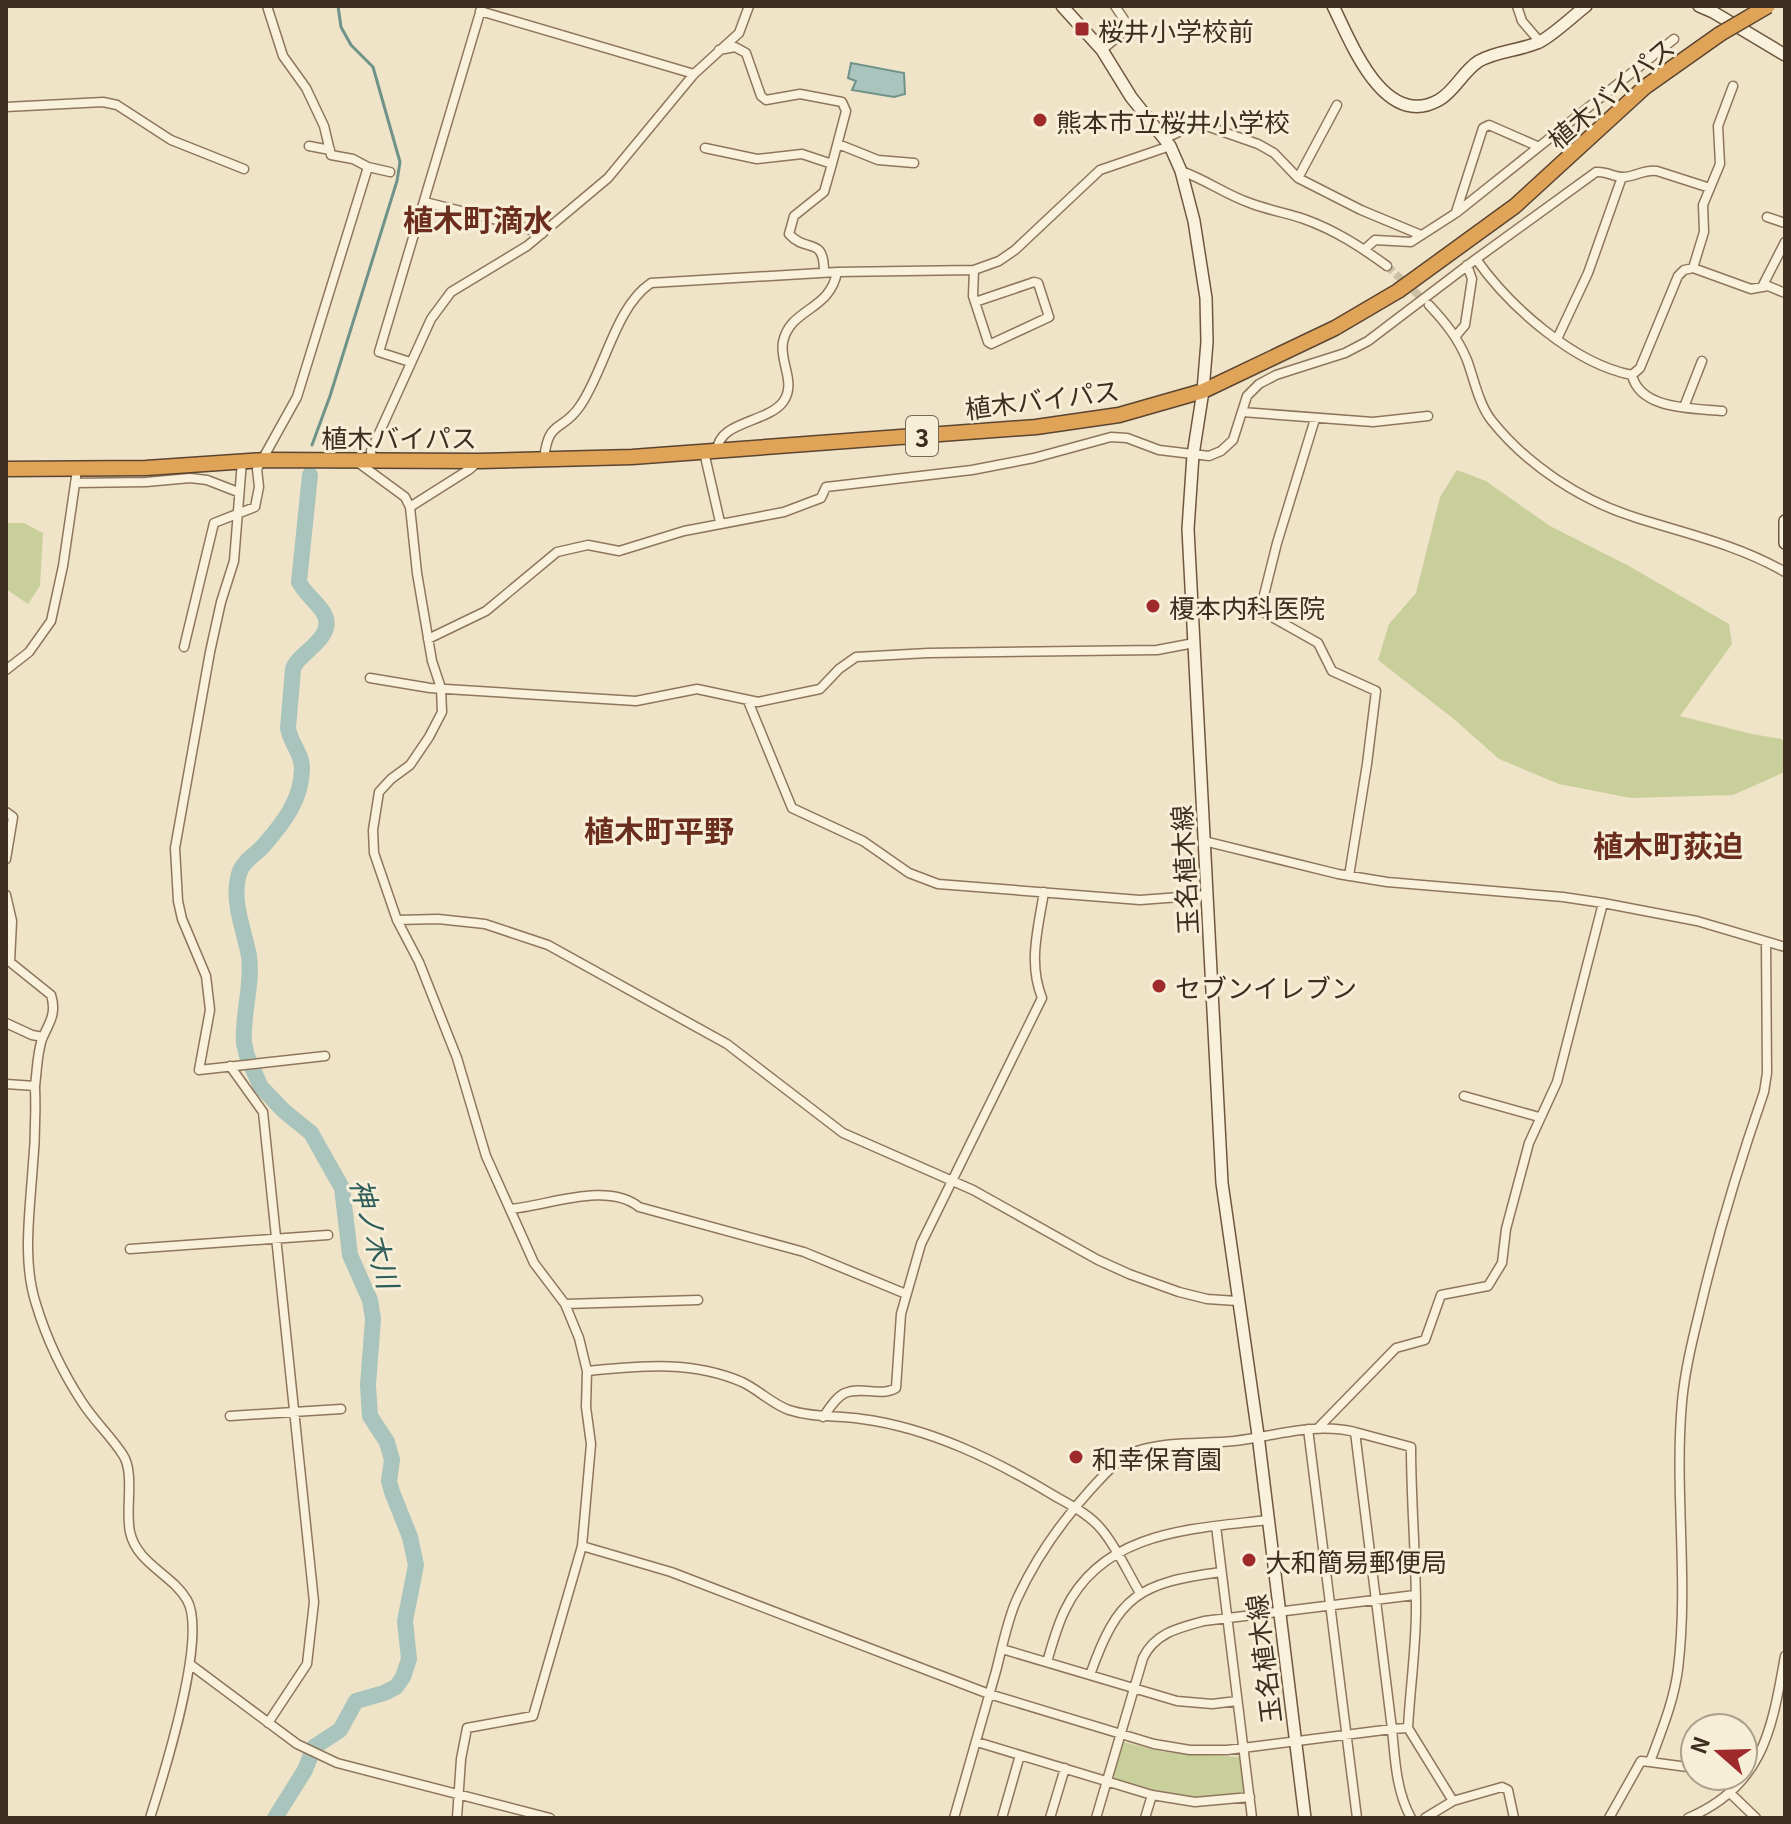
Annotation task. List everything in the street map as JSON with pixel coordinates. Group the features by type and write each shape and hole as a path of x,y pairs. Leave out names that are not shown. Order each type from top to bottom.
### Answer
{"highway":[{"name":"植木バイパス","path":"6,469 76,476 264,460 544,460 710,452 1036,427 1119,415 1203,391 1335,328 1398,291 1515,206 1645,87 1720,34 1768,6"}],"main road":[{"name":"玉名植木線","path":"1062,6 1102,50 1131,97 1167,143 1181,171 1194,221 1206,298 1203,391 1193,455 1188,529 1222,1183 1258,1435 1305,1818"},
{"path":"1336,7 1366,69 1381,90 1395,100 1415,106 1431,104 1443,98 1473,65 1490,54 1540,42 1586,6"},
{"path":"1699,6 1785,55"},
{"path":"1785,521 1785,543"}],"street":[{"path":"267,6 283,56 306,88 324,126 331,155 390,172"},
{"path":"372,460 371,451 410,362 431,319 451,292 542,234 608,178 694,74 739,33 749,6"},
{"path":"1102,50 1129,27 1115,6"},
{"path":"1509,6 1540,42"},
{"path":"1517,6 1522,21"},
{"path":"410,362 379,352 481,8 694,74"},
{"path":"1365,249 1375,240 1411,242 1456,213 1674,39"},
{"path":"717,50 735,47 746,53 761,96 766,100 800,94 842,102 846,111 824,192 794,216 789,234 795,241 818,247 824,255 824,272"},
{"path":"1693,268 1704,232 1703,205 1720,164 1718,126 1733,86"},
{"path":"6,107 103,102 117,105 171,140 244,169"},
{"path":"1298,178 1337,105"},
{"path":"544,460 546,443 552,430 578,410 595,381 629,304 639,291 651,283 824,272 974,270 999,261 1015,250 1100,170 1167,143 1198,123 1258,144 1274,153 1298,178 1361,210 1421,235"},
{"path":"1456,213 1483,128 1489,125 1537,146"},
{"path":"838,144 878,160 914,163"},
{"path":"309,146 330,150"},
{"path":"705,148 757,159 802,154 832,164"},
{"path":"184,647 214,523 255,507 259,487 257,469 297,397 368,167"},
{"path":"428,639 486,611 557,552 588,545 619,551 720,522 784,512 821,498 826,487 972,470 1034,458 1111,437 1127,438 1159,450 1209,456 1221,451 1233,440 1247,396 1259,384 1276,375 1345,353 1368,341 1596,172 1609,172 1622,177 1648,169 1710,188"},
{"path":"1181,171 1251,204 1305,219 1353,241 1387,266"},
{"path":"1557,339 1588,273 1622,177"},
{"path":"425,202 542,234"},
{"path":"1767,217 1785,223"},
{"path":"1762,287 1785,242"},
{"path":"1476,259 1509,301 1557,339 1593,360 1632,375 1640,393 1647,398 1684,407 1722,411"},
{"path":"1455,337 1465,325 1472,279 1467,265"},
{"path":"1632,375 1640,368 1678,276 1684,270 1693,268 1751,289 1768,286 1785,293"},
{"path":"974,270 975,302 991,344 1049,317 1038,283 1034,282 975,302"},
{"path":"720,522 710,452 724,434 782,403 789,382 782,343 790,324 828,295 837,272"},
{"path":"1429,305 1450,327 1490,420 1537,466 1596,502 1709,538 1785,572"},
{"path":"1684,407 1702,361"},
{"path":"1242,412 1373,422 1428,416"},
{"path":"1315,419 1262,603 1263,612 1318,643 1332,671 1376,691 1349,876"},
{"path":"355,460 405,497 410,507 428,639 441,688 442,712 429,737 410,765 379,792 373,830 374,853 397,920 419,962 457,1058 486,1156 534,1263 565,1304 579,1338 587,1371 586,1407 591,1444 582,1546 533,1716 467,1728 461,1759 457,1818"},
{"path":"242,461 234,561 210,652 175,848 180,910 206,976 210,1010 199,1070 325,1056"},
{"path":"410,507 479,461"},
{"path":"6,670 29,652 51,621 63,566 76,476 190,478 207,480 238,492"},
{"path":"370,678 415,687 636,701 697,689 758,702 820,689 856,657 1157,650 1194,643"},
{"path":"748,701 792,808 863,841 909,873 938,884 1140,900 1207,895"},
{"path":"6,812 13,817 13,825 6,859"},
{"path":"1204,841 1349,876 1603,903 1697,921 1785,947"},
{"path":"823,1417 843,1394 855,1391 890,1392 896,1388 901,1314 921,1244 1042,998 1033,965 1044,892"},
{"path":"6,895 12,921 10,962 51,995 54,1002 51,1025 43,1037 35,1086 29,1236 35,1301 48,1337 82,1403 128,1464 130,1533 136,1547 143,1559 176,1584 190,1604 191,1665 150,1818"},
{"path":"1312,1429 1396,1348 1425,1340 1441,1295 1488,1286 1502,1263 1506,1229 1529,1143 1557,1082 1603,903"},
{"path":"397,920 438,919 485,924 548,945 727,1044 843,1133 953,1181 1129,1274 1179,1292 1207,1299 1237,1301"},
{"path":"1650,1762 1667,1715 1678,1668 1684,1589 1678,1452 1682,1397 1717,1238 1764,1092 1767,1073 1766,942"},
{"path":"6,1023 43,1037"},
{"path":"230,1066 263,1112 314,1602 307,1664 268,1723"},
{"path":"6,1084 35,1086"},
{"path":"1464,1096 1539,1117"},
{"path":"510,1209 568,1197 627,1197 639,1207 804,1252 906,1294"},
{"path":"130,1249 328,1235"},
{"path":"565,1304 698,1300"},
{"path":"587,1371 656,1364 711,1371 753,1387 790,1410 823,1417 862,1419 929,1436 981,1455 1090,1518 1104,1533 1140,1593"},
{"path":"230,1416 341,1409"},
{"path":"954,1818 1016,1602 1039,1558 1074,1507 1116,1462 1139,1451 1197,1442 1336,1428 1411,1447 1411,1510 1416,1539 1408,1728 1453,1801"},
{"path":"1312,1429 1357,1818"},
{"path":"1355,1432 1399,1786 1403,1804 1411,1818"},
{"path":"1047,1662 1069,1602 1085,1579 1116,1553 1154,1536 1268,1520"},
{"path":"1216,1526 1252,1818"},
{"path":"582,1546 671,1572 989,1694 1119,1733 1190,1750 1244,1748 1408,1728"},
{"path":"1090,1675 1104,1636 1114,1619 1140,1593 1174,1580 1221,1572"},
{"path":"1096,1818 1143,1658 1155,1639 1177,1628 1227,1618 1415,1595"},
{"path":"1002,1649 1177,1701 1212,1704 1237,1701"},
{"path":"1688,1818 1699,1815 1730,1793 1747,1775 1771,1731 1785,1656"},
{"path":"191,1665 306,1749 361,1771 550,1818"},
{"path":"977,1742 1152,1795 1195,1802 1250,1797"},
{"path":"1002,1818 1020,1755"},
{"path":"1609,1818 1641,1761 1679,1766"},
{"path":"1050,1818 1065,1768"},
{"path":"1425,1818 1453,1801 1502,1787 1508,1790 1514,1818"},
{"path":"1730,1793 1756,1818"},
{"path":"1145,1818 1152,1795"}],"green space":[{"path":"1457,470 1486,481 1550,526 1629,566 1729,624 1732,644 1680,716 1782,739 1785,772 1733,795 1631,798 1559,784 1499,759 1378,660 1389,624 1416,593 1440,497"},
{"path":"6,523 24,523 43,533 40,586 28,604 6,589"},
{"path":"1124,1742 1164,1752 1240,1757 1246,1793 1192,1799 1160,1794 1112,1779"}],"water":[{"path":"851,63 904,73 905,94 894,97 852,90 856,81 848,78"}],"waterway":[{"path":"312,445 397,181 400,162 373,67 351,45 341,27 338,6"},
{"name":"神ノ木川","path":"275,1818 305,1770 314,1747 340,1730 356,1701 396,1687 403,1677 409,1659 405,1621 416,1565 410,1537 389,1481 392,1460 387,1442 370,1416 368,1385 373,1319 370,1300 350,1255 342,1188 311,1133 261,1087 244,1043 250,967 237,903 237,882 245,863 285,818 299,790 302,768 288,728 293,669 326,629 323,612 299,582 310,475"}],"tunnel":[{"path":"1387,266 1427,303"}],"place":[{"name":"桜井小学校前","path":"1082,29"},
{"name":"熊本市立桜井小学校","path":"1040,120"},
{"name":"榎本内科医院","path":"1153,606"},
{"name":"セブンイレブン","path":"1159,986"},
{"name":"和幸保育園","path":"1076,1457"},
{"name":"大和簡易郵便局","path":"1249,1560"}],"district":[{"name":"植木町滴水","path":"478,218"},
{"name":"植木町平野","path":"659,829"},
{"name":"植木町荻迫","path":"1668,844"}]}
